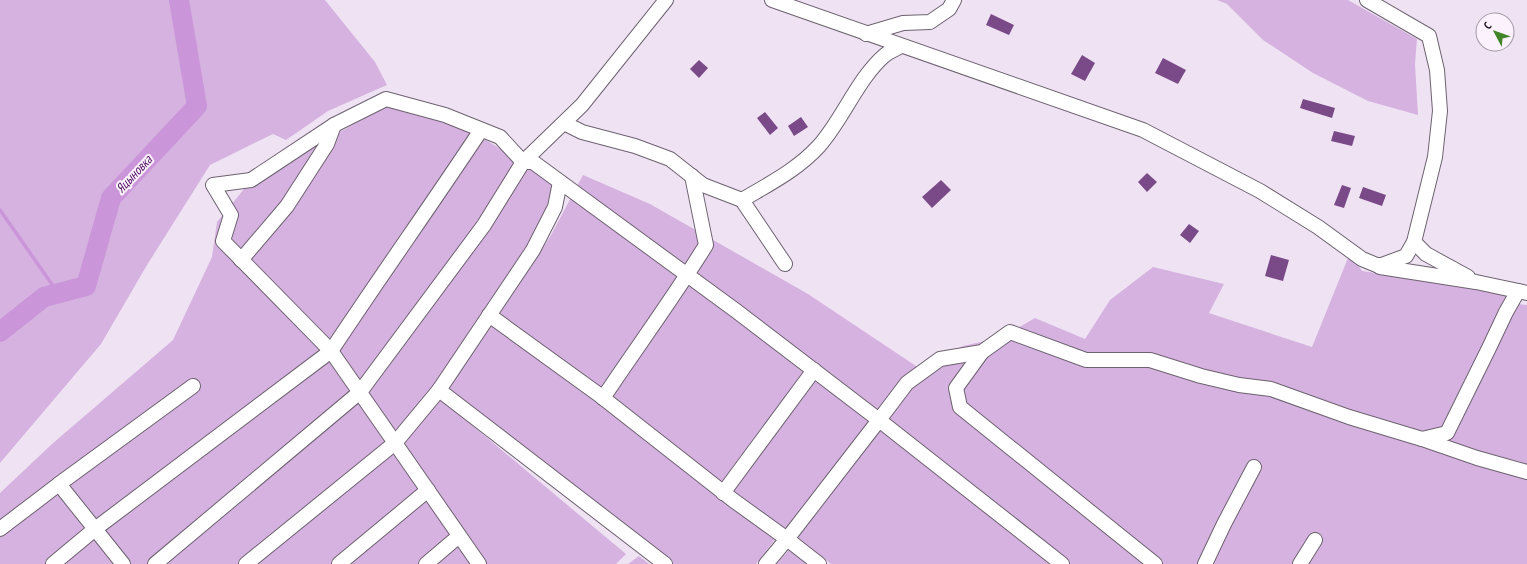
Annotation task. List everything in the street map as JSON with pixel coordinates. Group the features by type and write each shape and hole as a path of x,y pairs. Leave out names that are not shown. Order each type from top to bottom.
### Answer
{"street":[{"path":"154,564 360,392 484,225 523,162 582,105 666,0"},
{"path":"772,0 1143,130 1260,191 1318,227 1362,259 1379,266 1476,282 1522,292 1506,312 1447,433 1422,439"},
{"path":"866,34 903,23 930,22 949,9 954,0"},
{"path":"1367,0 1429,36 1437,70 1440,111 1435,157 1414,242 1406,256 1379,266"},
{"path":"742,200 786,175 818,146 866,76 886,55 901,46"},
{"path":"479,564 331,351 223,242 231,215 213,185 252,180 334,125 386,99 445,115 500,138 523,162 533,162 687,275 879,420 1062,564"},
{"path":"564,123 582,132 635,146 670,159 703,185 742,200 785,264"},
{"path":"241,260 287,206 327,144 334,125"},
{"path":"53,564 95,529 331,351 481,130"},
{"path":"603,398 706,245 692,176"},
{"path":"246,564 395,443 439,390 533,250 555,207 560,182"},
{"path":"1414,242 1426,254 1476,282"},
{"path":"490,315 603,398 723,493 820,564"},
{"path":"1155,564 960,406 956,388 982,352 1010,332 1039,341 1086,360 1150,360 1201,376 1239,385 1271,389 1349,418 1527,472"},
{"path":"766,564 787,539 907,383 940,359 982,352"},
{"path":"723,493 814,370"},
{"path":"0,529 193,386"},
{"path":"439,390 665,564"},
{"path":"1205,564 1254,467"},
{"path":"60,484 123,564"},
{"path":"339,564 428,490"},
{"path":"426,564 459,536"},
{"path":"1300,564 1315,540"}],"shaded area":[{"path":"0,0 325,0 375,62 387,85 328,111 286,140 273,134 210,165 147,265 101,344 0,463"},
{"path":"1217,0 1348,0 1417,39 1415,64 1418,115 1368,101 1313,73 1263,40 1227,4"},
{"path":"386,106 464,127 553,180 552,198 541,231 431,391 626,554 616,564 0,564 0,493 52,444 173,340 212,257 217,222 249,183"},
{"path":"583,175 650,204 808,294 919,368 963,346 1002,337 1035,318 1085,339 1110,300 1153,267 1224,284 1209,313 1312,347 1350,253 1362,271 1509,292 1518,304 1527,305 1527,564 831,564 784,528 756,564 674,564 448,388 550,237"},
{"path":"789,550 807,564 776,564"},
{"path":"639,556 649,564 628,564"}],"building":[{"path":"991,14 1014,25 1009,35 986,25"},
{"path":"1082,55 1095,63 1085,81 1071,74"},
{"path":"1163,58 1186,70 1178,84 1155,73"},
{"path":"699,60 708,68 699,78 690,69"},
{"path":"1303,99 1335,108 1332,118 1300,108"},
{"path":"765,112 778,128 770,135 757,118"},
{"path":"801,117 808,127 794,136 788,126"},
{"path":"1334,131 1355,136 1352,146 1331,141"},
{"path":"1147,173 1157,182 1147,192 1138,182"},
{"path":"941,180 951,190 932,208 922,197"},
{"path":"1342,185 1351,188 1344,208 1334,205"},
{"path":"1363,187 1386,195 1382,206 1359,198"},
{"path":"1189,224 1199,231 1190,243 1180,235"},
{"path":"1271,255 1289,260 1283,281 1265,276"}],"waterway":[{"name":"Яцыновка","path":"0,332 44,297 86,286 111,198 197,106 179,0"},
{"path":"0,210 58,293"}]}
